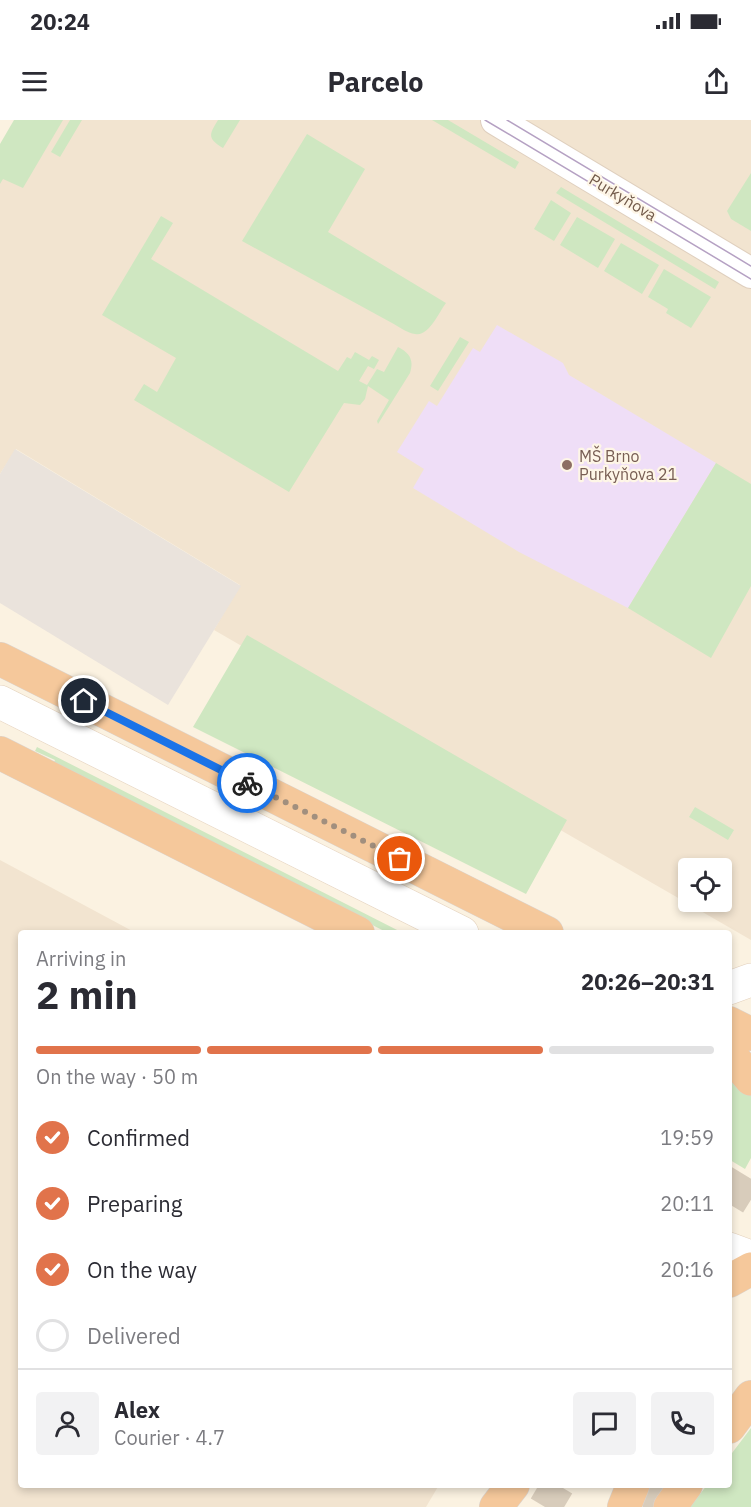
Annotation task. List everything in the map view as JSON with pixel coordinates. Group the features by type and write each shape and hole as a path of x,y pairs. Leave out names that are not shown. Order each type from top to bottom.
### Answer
{"highway":[{"path":"0,659 541,930"},
{"path":"0,753 352,930"},
{"path":"732,1024 751,1034"},
{"path":"732,1057 751,1079"},
{"path":"732,1279 751,1269"},
{"path":"732,1423 751,1397"},
{"path":"496,1507 505,1488"},
{"path":"496,1507 511,1488"},
{"path":"624,1507 632,1488"},
{"path":"670,1507 684,1488"}],"main road":[{"path":"0,702 456,930"},
{"path":"732,987 751,980"},
{"path":"732,1250 751,1257"}],"street":[{"name":"Purkyňova","path":"496,120 751,273"}],"shaded area":[{"path":"21,120 751,120 751,940 702,912 732,912 732,858 678,858 678,898 214,630 240,585 16,449 0,474 0,157"},
{"name":"MŠ Brno Purkyňova 21","path":"497,325 563,363 569,375 716,463 628,608 519,552 413,488 424,469 397,452 429,401 437,406 473,348 480,352"},
{"path":"15,449 241,586 168,705 0,603 0,474"},
{"path":"0,860 130,930 18,930 18,1488 437,1488 426,1507 0,1507"}],"green space":[{"path":"14,120 63,120 23,188 3,179 0,184 0,144"},
{"path":"70,120 82,120 60,157 51,152"},
{"path":"218,120 240,120 223,148 214,142 211,136"},
{"path":"432,120 448,120 519,162 515,169"},
{"path":"307,134 365,169 328,232 446,303 425,332 415,334 406,331 242,241"},
{"path":"751,173 751,231 731,219 727,211"},
{"path":"561,187 719,282 715,289 556,193"},
{"path":"551,200 571,213 554,241 534,229"},
{"path":"161,216 173,223 151,259 338,371 347,357 351,359 355,352 369,360 372,356 379,360 374,369 368,366 359,381 367,385 377,369 384,372 398,347 410,357 412,364 410,373 378,424 377,421 389,400 368,386 365,399 360,405 344,403 289,492 134,400 144,384 157,392 176,358 102,315"},
{"path":"577,217 615,239 598,268 560,245"},
{"path":"621,243 659,265 642,294 604,271"},
{"path":"664,269 711,297 691,328 666,313 668,309 648,297"},
{"path":"460,337 469,342 438,391 430,386"},
{"path":"716,463 751,484 751,586 711,658 628,608"},
{"path":"247,635 567,820 526,894 193,727"},
{"path":"37,747 397,930 382,930 35,751"},
{"path":"695,807 734,830 728,840 689,817"},
{"path":"732,1045 751,1067 751,1158 745,1169 732,1161"},
{"path":"751,1428 751,1507 690,1507 705,1488 732,1488 732,1453"}],"tunnel":[{"path":"732,1199 751,1168"},
{"path":"545,1507 556,1488"},
{"path":"643,1507 665,1488"}],"tram line":[{"path":"485,120 751,279"},
{"path":"507,120 751,266"}],"way so far":[{"path":"247,783 400,859"}],"place":[{"name":"MŠ Brno Purkyňova 21","path":"567,465"}],"route":[{"path":"84,701 247,783"}]}
